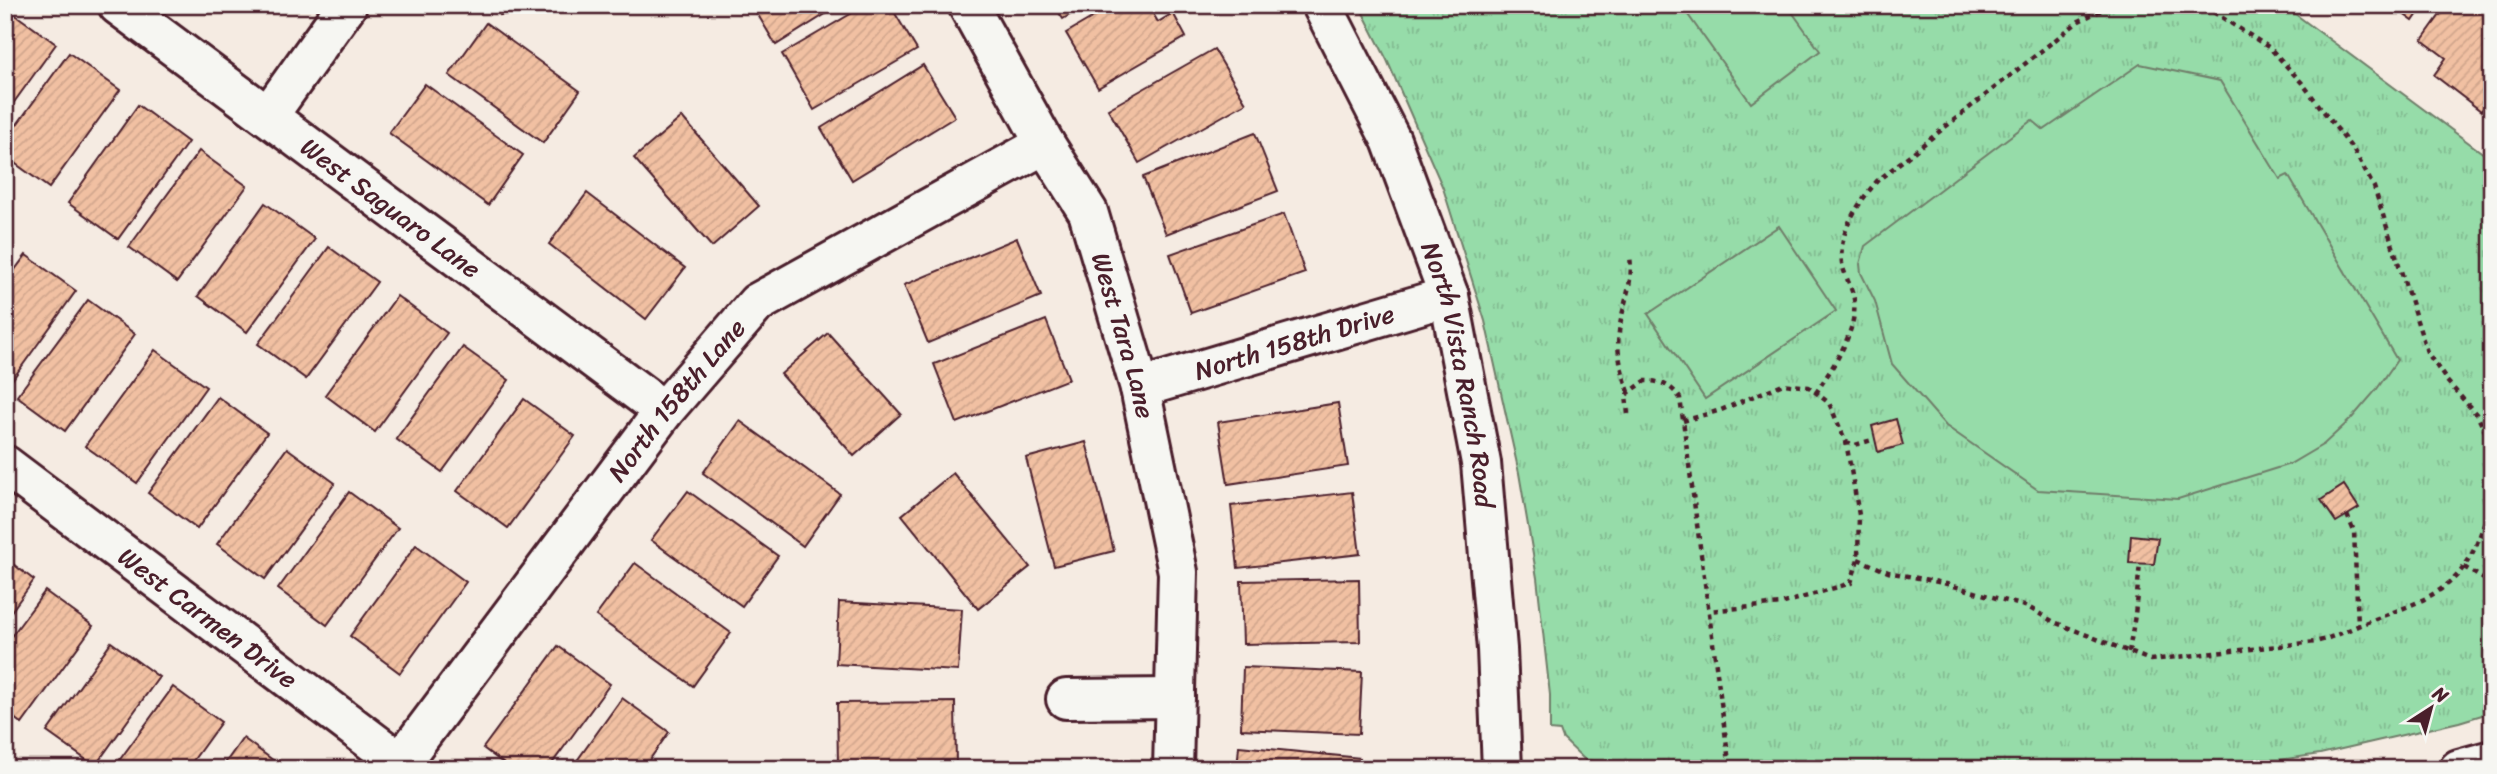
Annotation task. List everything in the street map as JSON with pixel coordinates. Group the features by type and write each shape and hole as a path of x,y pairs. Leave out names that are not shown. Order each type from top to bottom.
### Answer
{"street":[{"name":"West Saguaro Lane","path":"118,5 664,411"},
{"path":"268,116 346,5"},
{"name":"West Tara Lane","path":"968,5 1045,144 1088,212 1140,388 1178,572 1173,769"},
{"name":"North Vista Ranch Road","path":"1322,5 1391,140 1449,296 1482,463 1496,635 1502,769"},
{"name":"North 158th Lane","path":"405,766 664,411 757,303 1045,144"},
{"name":"North 158th Drive","path":"1140,388 1449,296"},
{"name":"West Carmen Drive","path":"5,465 405,766"},
{"path":"1066,699 1175,698"},
{"path":"2459,769 2492,760"}],"path":[{"path":"1816,393 1837,360 1850,327 1854,300 1842,263 1843,240 1856,206 1877,181 2079,21 2112,5"},
{"path":"2195,5 2217,13 2270,48 2302,83 2354,151 2374,187 2427,352 2447,381 2477,415 2492,445"},
{"path":"1628,414 1626,402 1629,392 1618,348 1624,304 1632,281 1630,257"},
{"path":"1629,392 1645,381 1654,381 1669,386 1680,398 1730,769"},
{"path":"1683,421 1721,410 1783,384 1809,387 1829,402 1846,442 1859,515 1858,559 1851,583 1781,604 1709,611"},
{"path":"1846,442 1856,446 1875,439"},
{"path":"1858,559 1888,572 1943,583 2028,607 2054,622 2150,660 2301,644 2337,637 2358,625 2397,611 2445,587 2464,567 2483,528 2492,497"},
{"path":"2347,515 2354,531 2358,625"},
{"path":"2129,652 2140,563"},
{"path":"2464,567 2492,584"}],"green space":[{"path":"1359,5 2283,5 2492,160 2492,712 2320,754 2219,769 1646,767 1585,760 1563,739 1560,731 1550,730 1550,695 1537,578 1519,473 1485,321 1443,188 1387,60"},
{"path":"1681,5 1787,5 1820,51 1751,103"},
{"path":"2140,64 2220,81 2280,179 2288,175 2397,360 2351,419 2324,444 2290,464 2178,499 2038,490 1946,426 1892,364 1875,301 1861,273 1860,264 1865,246 2032,120 2044,130"},
{"path":"1779,226 1836,311 1705,399 1648,314"}],"building":[{"path":"498,5 563,5 500,15"},
{"path":"752,5 840,5 776,45"},
{"path":"866,5 890,5 917,50 814,110 782,54"},
{"path":"1054,5 1086,5 1063,19"},
{"path":"1114,5 1148,5 1158,22 1173,13 1186,37 1098,88 1066,33"},
{"path":"2391,5 2424,5 2413,21"},
{"path":"2447,5 2492,5 2492,96 2481,111 2434,75 2446,58 2422,40"},
{"path":"6,8 56,44 7,112 5,111"},
{"path":"486,23 580,91 543,143 449,75"},
{"path":"1214,49 1246,103 1139,163 1108,109"},
{"path":"69,53 120,90 49,188 5,156 5,141"},
{"path":"923,65 955,117 852,180 821,128"},
{"path":"425,84 523,155 488,205 389,133"},
{"path":"138,105 188,142 118,239 68,203"},
{"path":"682,117 759,206 712,247 634,158"},
{"path":"1255,133 1278,191 1166,234 1143,177"},
{"path":"199,151 247,186 177,282 129,247"},
{"path":"587,193 685,268 646,319 549,244"},
{"path":"265,203 315,239 247,332 198,296"},
{"path":"1284,214 1305,273 1191,313 1170,254"},
{"path":"1017,238 1041,296 928,343 904,285"},
{"path":"329,247 377,282 306,379 258,344"},
{"path":"26,255 76,291 7,387 5,283"},
{"path":"397,296 447,333 375,432 325,395"},
{"path":"88,300 135,334 65,431 17,396"},
{"path":"1046,320 1069,379 957,423 934,364"},
{"path":"828,333 901,414 854,456 781,374"},
{"path":"463,347 509,380 442,472 396,439"},
{"path":"155,350 206,387 137,483 85,446"},
{"path":"218,397 267,433 197,529 148,493"},
{"path":"524,399 575,436 508,528 457,491"},
{"path":"1338,403 1348,466 1228,484 1218,422"},
{"path":"1896,419 1903,445 1878,452 1872,426"},
{"path":"740,421 840,494 803,546 703,473"},
{"path":"1086,442 1114,551 1054,566 1026,458"},
{"path":"287,448 335,483 265,579 217,544"},
{"path":"953,473 1030,567 978,609 902,515"},
{"path":"2344,485 2359,508 2336,522 2321,500"},
{"path":"688,491 778,556 742,606 651,540"},
{"path":"349,492 398,528 327,625 278,589"},
{"path":"1352,492 1360,554 1238,568 1231,506"},
{"path":"2131,535 2158,538 2154,564 2129,563"},
{"path":"416,545 466,582 400,673 350,636"},
{"path":"5,558 34,580 5,620"},
{"path":"635,563 731,633 693,686 596,616"},
{"path":"1359,579 1360,642 1243,644 1241,581"},
{"path":"45,591 93,626 22,724 5,711 5,645"},
{"path":"839,602 962,609 958,671 836,664"},
{"path":"111,642 159,677 95,766 47,732"},
{"path":"558,646 610,684 548,769 511,769 483,748"},
{"path":"1243,667 1362,672 1359,734 1241,729"},
{"path":"173,687 221,722 187,769 113,769"},
{"path":"622,698 669,732 643,769 571,769"},
{"path":"955,702 956,765 838,766 837,703"},
{"path":"243,738 285,769 221,769"},
{"path":"1239,746 1360,758 1359,769 1237,769"}]}
